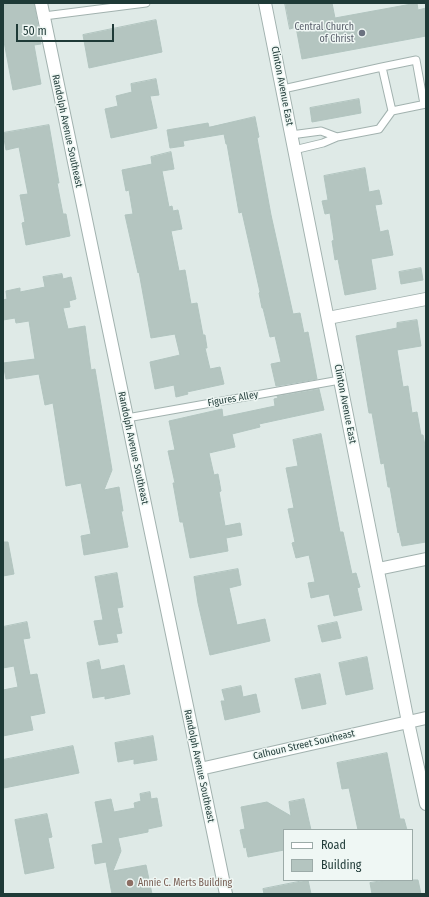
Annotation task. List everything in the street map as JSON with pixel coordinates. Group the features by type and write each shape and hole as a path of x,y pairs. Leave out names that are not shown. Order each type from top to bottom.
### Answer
{"street":[{"name":"Randolph Avenue Southeast","path":"41,3 226,894"},
{"name":"Clinton Avenue East","path":"266,3 408,722 426,804"},
{"path":"328,318 426,299"},
{"path":"378,569 426,559"},
{"name":"Calhoun Street Southeast","path":"200,769 426,718"}],"lane":[{"path":"44,16 146,3"},
{"path":"283,89 416,60 425,104 392,112 378,129 336,137 323,143 294,150"},
{"path":"382,67 392,112"},
{"path":"292,135 321,131 336,137"},
{"name":"Figures Alley","path":"127,418 340,380"}],"building":[{"path":"3,3 34,3 41,44 34,45 41,84 13,90 3,36"},
{"name":"Central Church of Christ","path":"285,3 332,3 335,18 417,3 418,10 426,8 426,36 302,59 296,27 290,29"},
{"path":"156,20 162,52 89,68 83,35"},
{"path":"156,79 159,95 150,96 157,128 111,138 105,109 118,106 116,96 132,92 131,84"},
{"path":"359,99 361,113 312,122 310,108"},
{"path":"255,117 259,137 257,138 271,215 293,314 300,313 304,333 308,332 317,379 276,386 271,364 281,362 275,336 270,337 262,308 260,292 242,212 239,213 224,134 183,141 184,146 170,148 167,130 208,123 209,127"},
{"path":"49,125 59,183 57,183 63,214 66,214 70,236 26,245 22,223 25,222 20,195 28,194 19,147 6,150 3,133"},
{"path":"171,152 174,169 162,171 169,207 172,206 173,211 178,210 182,229 171,231 179,271 185,270 191,304 197,303 203,335 205,335 207,348 205,348 210,369 220,367 224,384 187,392 188,394 176,397 174,385 155,389 150,362 180,355 175,334 151,338 139,272 138,273 125,215 133,214 129,190 126,191 122,170 152,164 151,157"},
{"path":"365,168 369,192 379,190 382,204 375,205 380,232 388,230 393,255 371,259 376,289 345,295 338,259 335,260 330,213 325,214 322,201 328,200 324,176"},
{"path":"421,268 423,280 401,284 399,272"},
{"path":"62,274 63,279 71,277 76,299 69,301 70,307 63,308 68,329 85,326 91,370 95,369 112,470 104,490 119,487 123,511 121,511 128,547 84,555 81,536 91,534 81,483 66,486 53,403 45,405 39,374 6,379 3,363 35,359 29,321 16,323 15,318 3,320 3,300 7,299 6,291 20,288 20,292 45,287 43,277"},
{"path":"417,320 421,346 397,350 403,387 408,386 412,413 417,412 421,435 423,435 426,451 426,542 402,546 384,463 381,464 372,413 369,413 356,336 397,328 397,323"},
{"path":"319,389 324,410 259,424 260,427 232,434 235,447 209,453 214,475 218,474 221,491 219,492 225,526 240,523 242,535 226,538 228,551 190,558 183,522 180,522 173,483 175,483 168,451 175,450 169,421 222,409 223,417 275,406 274,399 278,398 277,396"},
{"path":"321,434 340,532 343,532 352,574 356,573 360,587 357,588 362,610 334,616 329,594 311,598 308,583 315,582 309,555 296,558 292,543 295,542 288,509 294,508 286,468 298,466 293,440"},
{"path":"3,542 8,542 14,574 3,576"},
{"path":"238,569 241,585 229,588 237,625 265,619 270,641 210,655 198,603 194,577"},
{"path":"117,573 123,607 117,608 122,633 116,634 118,642 99,645 94,621 103,620 95,577"},
{"path":"27,622 30,638 23,639 30,675 37,674 45,713 30,716 33,730 3,736 3,690 18,687 14,666 3,668 3,627"},
{"path":"337,622 341,638 322,642 318,626"},
{"path":"367,657 373,689 346,695 339,663"},
{"path":"99,660 101,670 124,665 130,694 105,699 105,696 93,698 87,663"},
{"path":"320,674 326,704 302,709 295,679"},
{"path":"241,686 243,697 256,694 260,712 225,720 221,701 225,701 222,690"},
{"path":"153,736 157,760 134,764 134,759 118,762 115,743"},
{"path":"73,746 79,773 4,788 3,760"},
{"path":"387,753 400,819 404,819 407,829 358,829 349,788 342,789 337,763"},
{"path":"150,792 151,799 157,798 162,826 148,829 148,832 118,838 121,851 113,871 146,865 152,894 112,894 106,862 95,864 92,845 103,843 95,802 111,799 114,812 135,808 134,803 141,801 140,794"},
{"path":"304,799 311,829 283,829 283,850 248,857 246,847 244,848 240,830 245,829 241,807 267,802 291,816 289,802"},
{"path":"47,814 52,837 48,838 54,868 25,874 15,820"},
{"path":"418,880 421,894 372,894 370,883 381,881"},
{"path":"308,881 311,894 264,894 263,889"}],"place":[{"name":"Central Church of Christ","path":"362,33"},
{"name":"Annie C. Merts Building","path":"130,883"}]}
